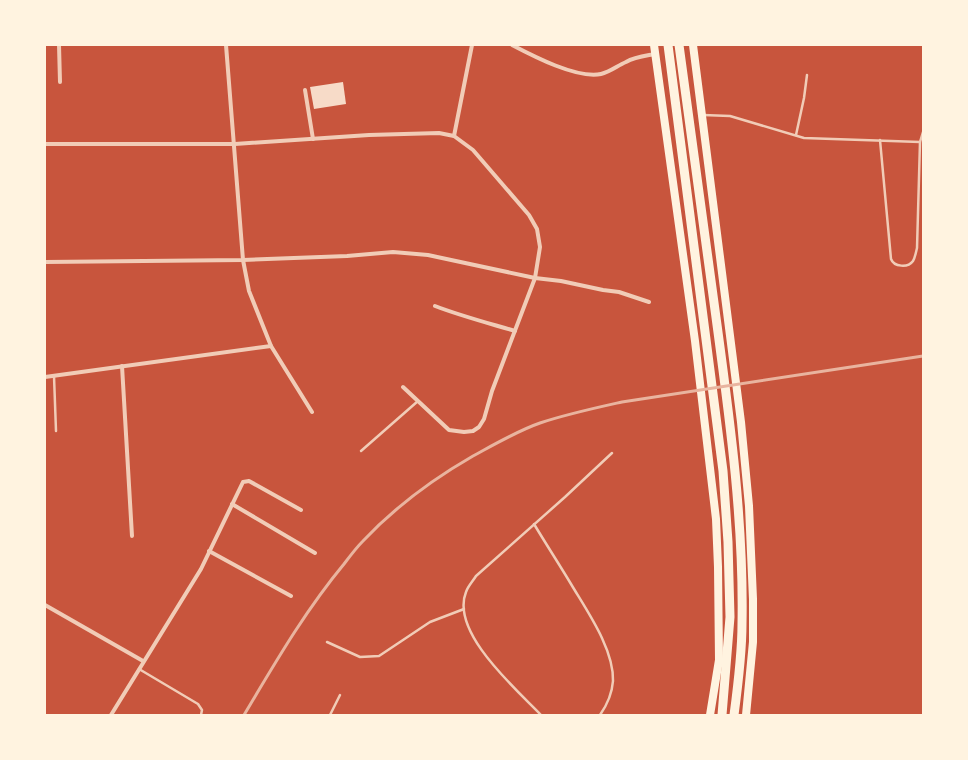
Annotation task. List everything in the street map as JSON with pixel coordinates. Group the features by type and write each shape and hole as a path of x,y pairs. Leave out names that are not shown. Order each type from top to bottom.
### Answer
{"highway":[{"path":"668,45 723,471 730,579 730,617 722,715"},
{"path":"679,45 737,491 742,579 742,625 734,715"}],"main road":[{"path":"654,45 695,341 716,519 719,660 710,715"},
{"path":"693,45 741,422 749,506 753,600 753,642 746,715"}],"street":[{"path":"59,45 60,82"},
{"path":"226,45 243,260 249,291 271,346 312,412"},
{"path":"454,136 472,45"},
{"path":"512,45 539,59 583,74 593,75 611,71 635,58 655,54"},
{"path":"305,90 313,139"},
{"path":"45,144 235,144 369,135 439,133 454,136 473,150 524,210 537,229 540,247 535,278 492,391 484,419 479,427 473,431 464,432 449,430 403,388"},
{"path":"45,262 243,260 347,256 394,252 428,255 535,278 561,281 619,292 649,302"},
{"path":"435,306 515,331"},
{"path":"45,377 271,346"},
{"path":"122,366 132,536"},
{"path":"111,715 200,569 243,482 249,480 301,510"},
{"path":"232,504 315,553"},
{"path":"209,551 292,596"},
{"path":"45,605 143,661"}],"lane":[{"path":"796,135 807,75"},
{"path":"702,115 730,116 804,138 920,142"},
{"path":"880,140 891,259 892,263 904,266 913,261 918,248 920,142 923,132"},
{"path":"54,376 56,431"},
{"path":"361,451 418,401"},
{"path":"542,715 488,660 468,628 464,609 466,592 476,576 612,453"},
{"path":"534,524 592,618 606,649 611,664 613,681 609,701 600,715"},
{"path":"326,642 360,657 379,656 430,622 464,609"},
{"path":"139,668 198,704 202,710 201,715"},
{"path":"330,715 340,695"}],"building":[{"path":"343,82 346,104 314,109 310,87"}],"railway":[{"path":"244,715 303,619 360,544 401,505 415,494 458,465 498,442 540,423 622,402 923,356"}]}
